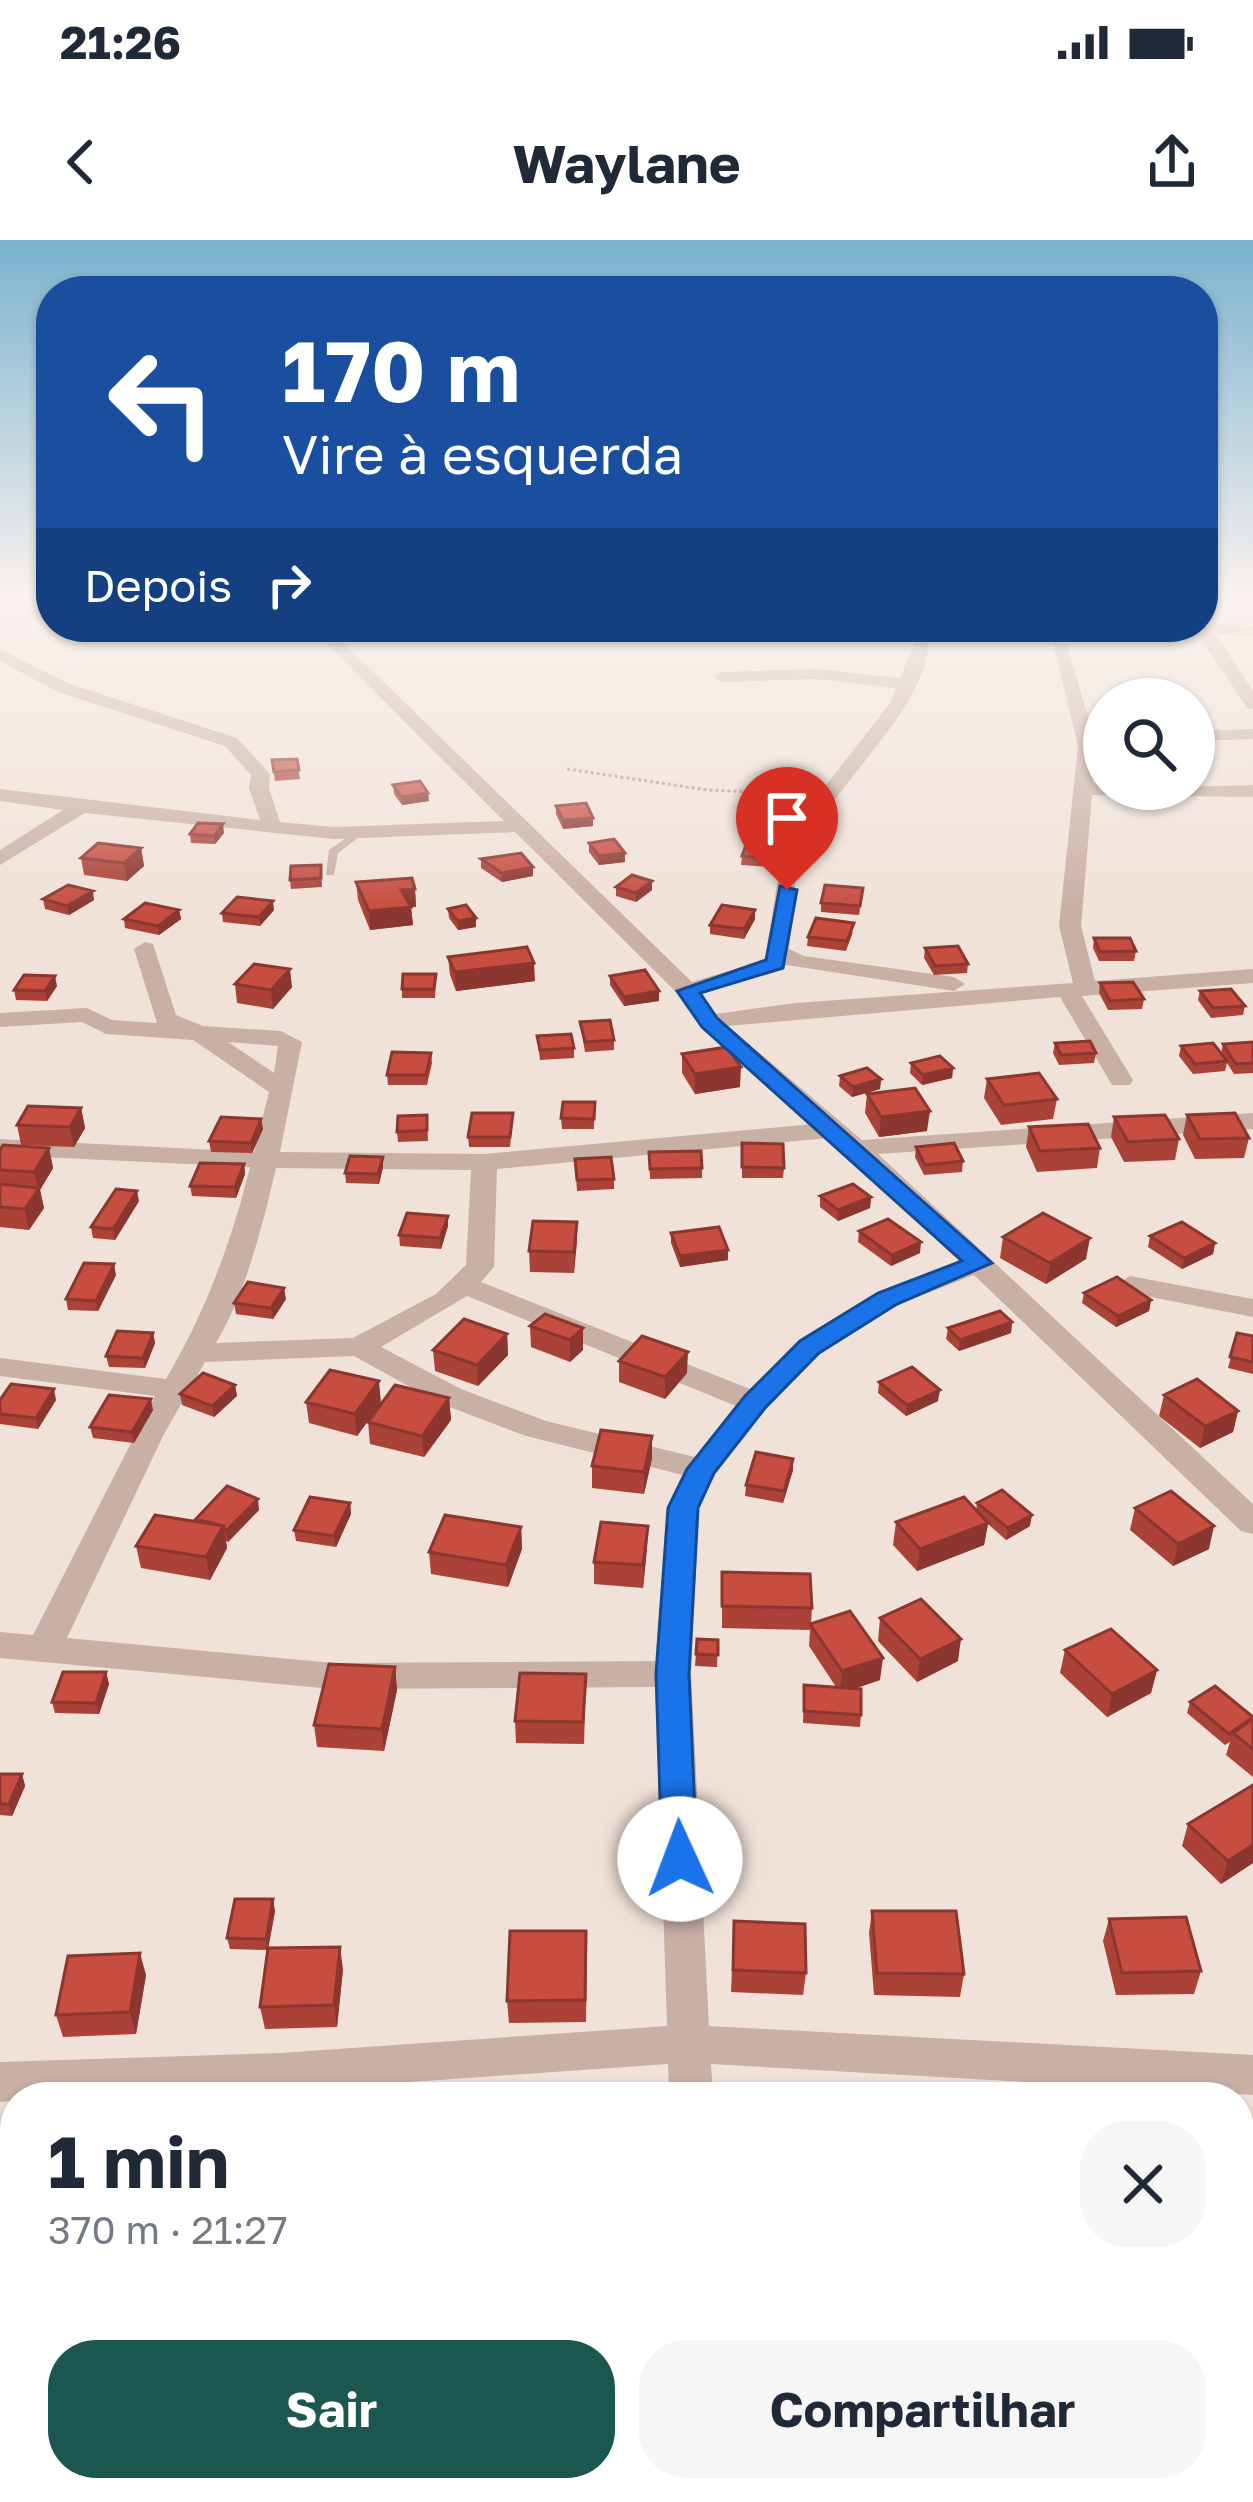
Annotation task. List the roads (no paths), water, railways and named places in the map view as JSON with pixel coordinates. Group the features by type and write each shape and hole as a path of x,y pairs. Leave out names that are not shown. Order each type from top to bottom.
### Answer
{"street":[{"path":"103,701 231,742 261,774 260,788 272,826"},
{"path":"392,701 688,991 709,1022 856,1148 1253,1523"},
{"path":"688,991 776,964 792,854 896,701"},
{"path":"1215,735 1253,734"},
{"path":"1083,786 1070,926 1075,987 1121,1080"},
{"path":"1082,789 1253,791"},
{"path":"0,795 81,807 359,832 519,826"},
{"path":"0,859 81,807"},
{"path":"145,949 166,1019 199,1033 283,1090"},
{"path":"778,952 799,962 1020,992"},
{"path":"709,1022 1075,987 1253,976"},
{"path":"0,1020 87,1015 106,1028 290,1042 283,1090 249,1226 214,1320 172,1389 43,1651"},
{"path":"856,1148 1253,1121"},
{"path":"0,1147 266,1160 484,1162 834,1130"},
{"path":"196,1353 359,1347 466,1286 480,1268 484,1162"},
{"path":"690,2082 673,1674 683,1508 702,1469 755,1402 810,1347 887,1299 980,1263"},
{"path":"466,1286 755,1402"},
{"path":"1130,1286 1253,1308"},
{"path":"359,1347 450,1396 537,1429 702,1469"},
{"path":"0,1367 172,1389"},
{"path":"0,1645 332,1676 673,1674"},
{"path":"0,2082 280,2072 686,2044 1253,2075"}],"lane":[{"path":"330,873 333,852 359,832"}]}
